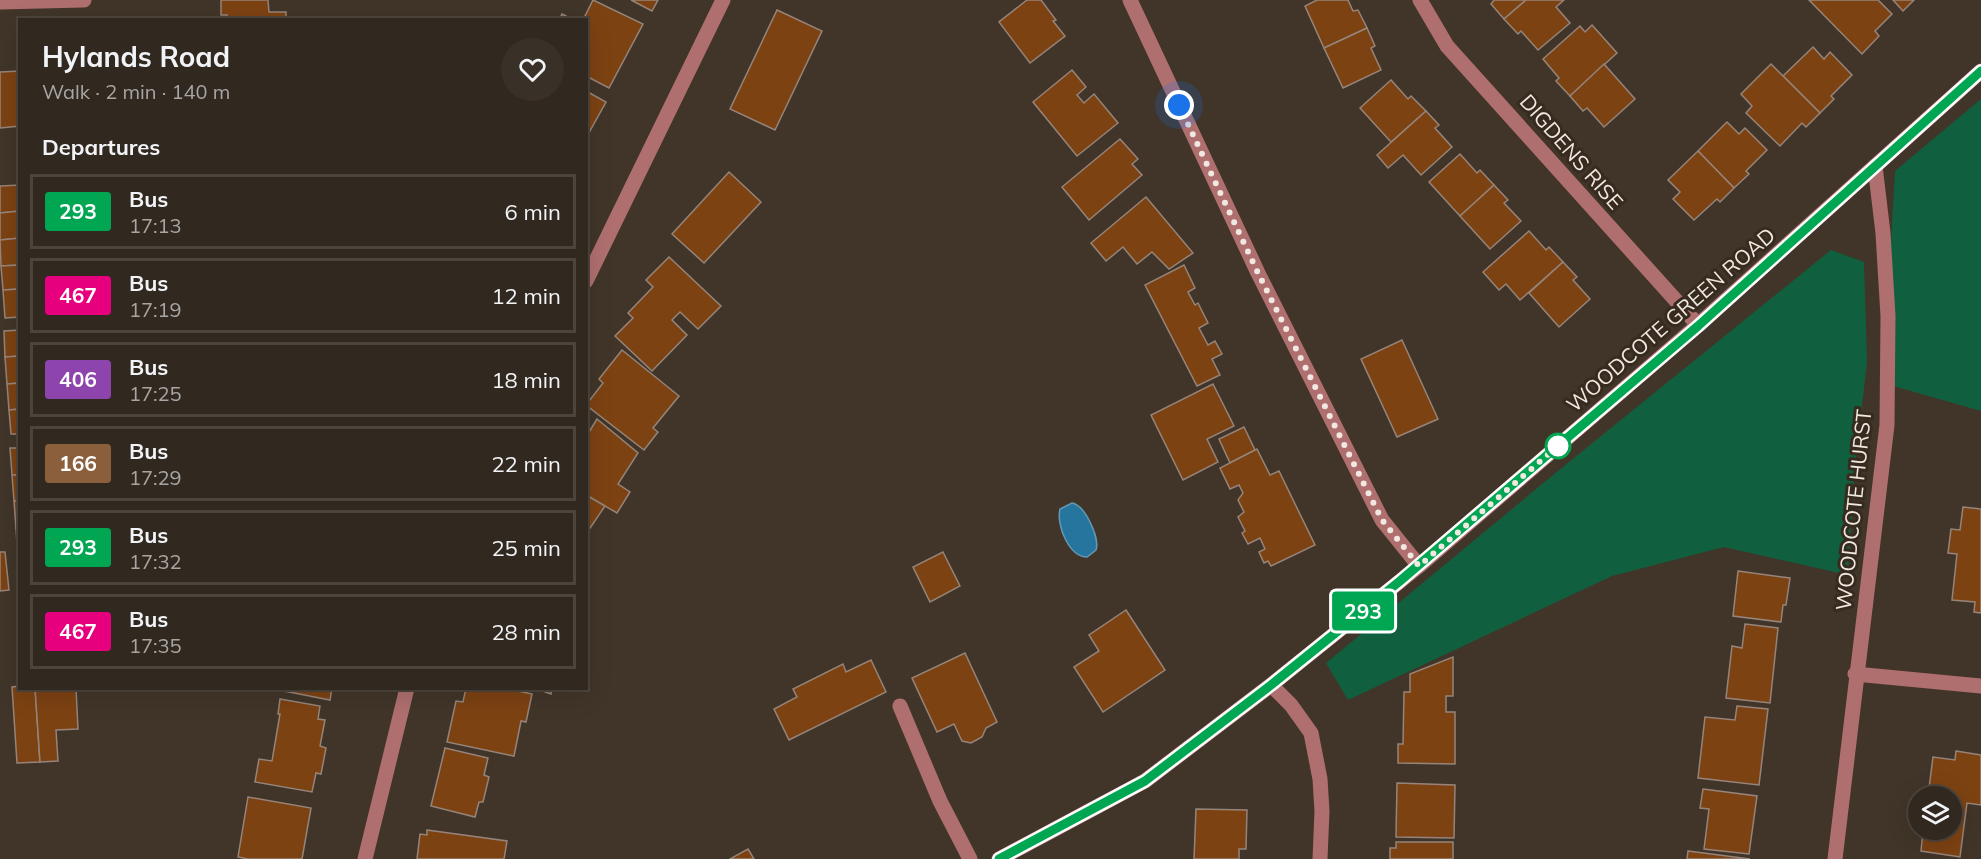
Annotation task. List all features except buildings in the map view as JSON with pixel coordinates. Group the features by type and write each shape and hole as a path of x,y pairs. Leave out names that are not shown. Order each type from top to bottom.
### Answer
{"street":[{"path":"0,2 84,0"},
{"path":"588,277 723,0"},
{"path":"1130,0 1258,273 1382,520 1419,566"},
{"name":"DIGDENS RISE","path":"1420,0 1447,46 1698,326"},
{"name":"WOODCOTE GREEN ROAD","path":"999,859 1145,781 1271,685 1419,566 1698,326 1981,71"},
{"name":"WOODCOTE HURST","path":"1835,859 1855,674 1887,425 1888,316 1883,233 1875,166"},
{"path":"1855,674 1981,686"},
{"path":"1271,685 1291,705 1311,733 1320,779 1322,812 1320,859"},
{"path":"365,859 407,690"},
{"path":"900,706 940,801 970,859"}],"green space":[{"path":"1981,99 1981,411 1883,383 1895,171"},
{"path":"1831,250 1864,262 1867,362 1854,476 1848,575 1724,547 1612,576 1348,700 1326,663 1564,466"}],"water":[{"path":"1072,503 1082,510 1094,530 1096,550 1087,557 1081,556 1069,546 1062,531 1060,509"}],"bus line":[{"name":"293","path":"999,859 1145,781 1271,685 1419,566 1698,326 1981,71"}],"route":[{"path":"1179,105 1258,273 1382,520 1419,566 1558,446"}]}
